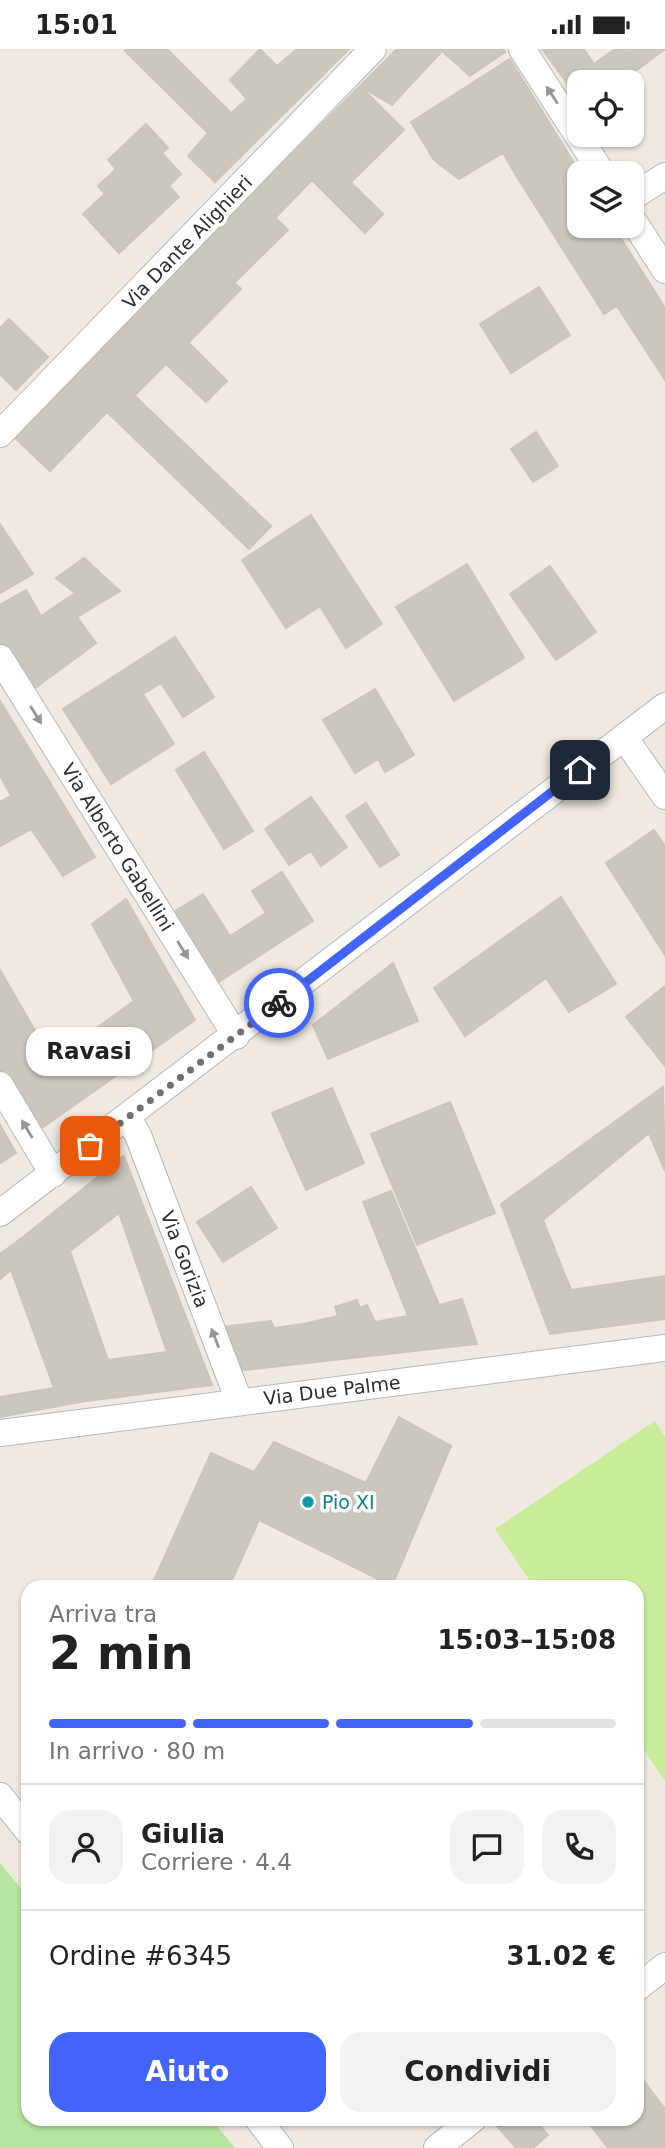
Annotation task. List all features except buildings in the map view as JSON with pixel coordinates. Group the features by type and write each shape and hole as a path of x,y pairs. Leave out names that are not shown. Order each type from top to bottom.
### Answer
{"street":[{"name":"Via Dante Alighieri","path":"0,434 373,49"},
{"path":"522,49 594,161"},
{"path":"644,189 665,176"},
{"path":"644,238 665,270"},
{"name":"Via Alberto Gabellini","path":"0,658 236,1036"},
{"path":"0,1213 236,1036 665,706"},
{"path":"624,737 665,796"},
{"path":"0,1085 53,1174"},
{"name":"Via Gorizia","path":"128,1118 138,1135 239,1402"},
{"name":"Via Due Palme","path":"0,1433 665,1348"},
{"path":"0,1796 21,1822"},
{"path":"644,1983 665,1966"},
{"path":"264,2126 281,2148"},
{"path":"437,2148 464,2126"}],"green space":[{"path":"655,1421 665,1437 665,1781 644,1750 644,1580 529,1580 495,1529"},
{"path":"0,1863 21,1888 21,2126 217,2126 235,2148 0,2148"}],"way so far":[{"path":"90,1146 279,1003"}],"place":[{"name":"Ravasi","path":"90,1146"},
{"name":"Pio XI","path":"308,1502"}],"route":[{"path":"279,1003 580,770"}]}
